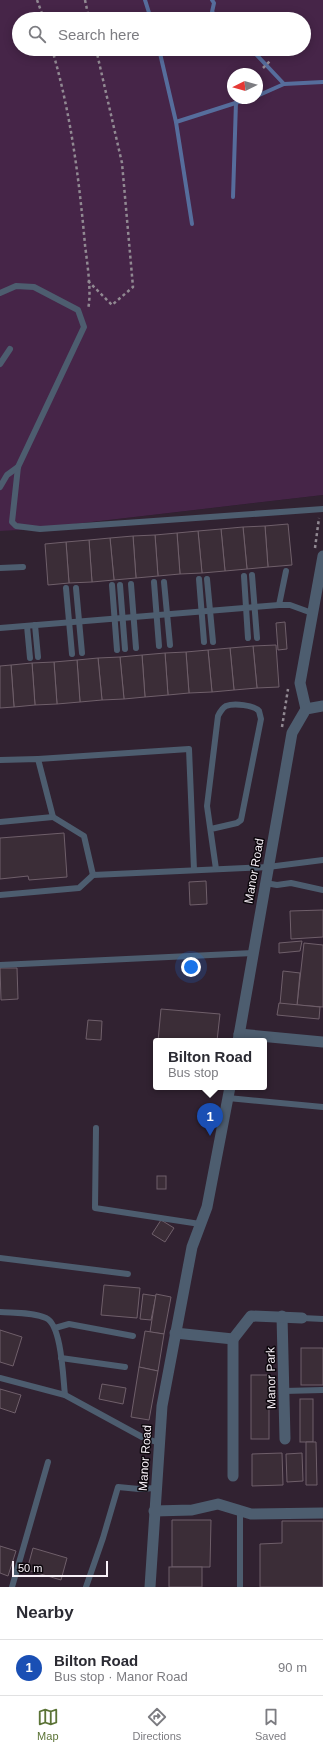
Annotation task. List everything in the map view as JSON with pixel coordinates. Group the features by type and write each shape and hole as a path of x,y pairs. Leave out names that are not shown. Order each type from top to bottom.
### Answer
{"street":[{"path":"322,562 300,683 306,709 323,706"},
{"name":"Manor Road","path":"238,1038 292,733 306,709"},
{"path":"267,1039 323,1042"},
{"name":"Manor Road","path":"150,1587 162,1406 192,1247 207,1207 229,1092"},
{"path":"233,1476 233,1339 250,1316 282,1316 302,1318"},
{"name":"Manor Park","path":"282,1316 285,1439"},
{"path":"175,1333 233,1339"},
{"path":"154,1510 192,1510 218,1504 251,1514 323,1513"}],"lane":[{"path":"0,293 16,286 34,287 78,310 84,327 18,467 12,522 16,526 40,529 323,510"},
{"path":"0,364 10,349"},
{"path":"0,488 7,475 18,467"},
{"path":"0,568 23,567"},
{"path":"279,605 286,571"},
{"path":"252,575 257,638"},
{"path":"244,576 248,638"},
{"path":"207,578 213,642"},
{"path":"199,579 204,642"},
{"path":"154,582 159,646"},
{"path":"164,582 170,645"},
{"path":"131,584 136,648"},
{"path":"112,585 117,650"},
{"path":"120,585 125,649"},
{"path":"66,588 72,654"},
{"path":"76,588 82,653"},
{"path":"0,628 279,605 290,605 312,614"},
{"path":"36,625 38,657"},
{"path":"27,626 30,658"},
{"path":"211,829 237,823 241,820 261,719 260,711 251,706 227,705 221,710 218,716 207,806 216,869"},
{"path":"0,760 38,759 189,749 194,870"},
{"path":"38,759 54,817"},
{"path":"0,822 54,817 84,836 93,875"},
{"path":"0,895 79,888 93,875 268,868 323,860"},
{"path":"265,883 291,883 323,890"},
{"path":"0,965 253,953"},
{"path":"229,1092 323,1107"},
{"path":"96,1128 95,1208 200,1224"},
{"path":"0,1258 128,1274"},
{"path":"0,1312 34,1315 48,1319 55,1328 61,1358 65,1395"},
{"path":"302,1318 323,1319"},
{"path":"55,1328 69,1324 133,1336"},
{"path":"61,1358 125,1367"},
{"path":"0,1378 65,1395 142,1437 159,1443"},
{"path":"284,1391 323,1390"},
{"path":"12,1587 48,1462"},
{"path":"86,1587 103,1538 118,1487 139,1489 156,1488"},
{"path":"240,1510 240,1587"}],"path":[{"path":"37,0 41,12"},
{"path":"85,0 88,12"},
{"path":"54,56 70,119 79,178 89,305"},
{"path":"88,281 112,305 133,287 122,163 98,56"},
{"path":"263,68 270,61"}],"shaded area":[{"path":"0,0 323,0 323,495 23,530 0,531"},
{"path":"323,495 323,1587 0,1587 0,531 23,530"}],"building":[{"path":"288,524 292,565 268,567 265,526"},
{"path":"265,526 268,567 247,569 243,527"},
{"path":"243,527 247,569 225,571 221,529"},
{"path":"221,529 225,571 202,573 198,531"},
{"path":"198,531 202,573 180,574 177,533"},
{"path":"177,533 180,574 158,576 155,535"},
{"path":"155,535 158,576 136,578 133,536"},
{"path":"133,536 136,578 114,580 110,538"},
{"path":"110,538 114,580 92,582 89,540"},
{"path":"89,540 92,582 69,583 66,542"},
{"path":"66,542 69,583 48,585 45,544"},
{"path":"285,622 287,649 278,650 276,623"},
{"path":"276,645 279,687 257,688 253,646"},
{"path":"253,646 257,688 234,690 230,648"},
{"path":"230,648 234,690 212,692 208,650"},
{"path":"208,650 212,692 189,693 186,652"},
{"path":"186,652 189,693 168,695 165,653"},
{"path":"165,653 168,695 145,697 142,655"},
{"path":"142,655 145,697 124,699 120,657"},
{"path":"120,657 124,699 102,700 98,658"},
{"path":"98,658 102,700 80,702 77,660"},
{"path":"77,660 80,702 57,704 54,662"},
{"path":"54,662 57,704 35,705 32,663"},
{"path":"32,663 35,705 14,707 11,665"},
{"path":"11,665 14,707 0,708 0,666"},
{"path":"64,833 67,877 29,880 28,876 0,879 0,838"},
{"path":"206,881 207,904 190,905 189,882"},
{"path":"323,910 323,937 291,939 290,911"},
{"path":"302,941 300,951 279,953 279,943"},
{"path":"304,943 323,945 323,1007 297,1005"},
{"path":"0,968 17,968 18,999 1,1000"},
{"path":"283,971 300,973 297,1005 280,1004"},
{"path":"279,1003 320,1007 319,1019 277,1015"},
{"path":"161,1009 220,1014 217,1038 158,1038"},
{"path":"88,1020 102,1021 101,1040 86,1039"},
{"path":"157,1176 166,1176 166,1189 157,1189"},
{"path":"161,1220 174,1228 165,1242 152,1234"},
{"path":"104,1285 140,1288 137,1318 101,1315"},
{"path":"143,1294 156,1296 151,1320 140,1319"},
{"path":"156,1294 171,1297 164,1334 150,1332"},
{"path":"0,1330 22,1337 13,1366 0,1362"},
{"path":"145,1331 164,1334 158,1371 139,1367"},
{"path":"301,1348 323,1348 323,1385 301,1385"},
{"path":"139,1367 158,1371 149,1420 131,1417"},
{"path":"251,1375 269,1375 269,1439 251,1439"},
{"path":"102,1384 126,1388 123,1404 99,1399"},
{"path":"0,1389 21,1395 15,1413 0,1408"},
{"path":"300,1399 313,1399 313,1442 300,1442"},
{"path":"306,1442 316,1442 317,1485 306,1485"},
{"path":"282,1453 283,1485 252,1486 252,1454"},
{"path":"302,1453 303,1481 287,1482 286,1454"},
{"path":"172,1520 211,1520 210,1567 172,1567"},
{"path":"282,1521 323,1521 323,1587 260,1587 260,1544 282,1543"},
{"path":"0,1546 16,1551 8,1576 0,1573"},
{"path":"33,1548 67,1558 61,1580 27,1570"},
{"path":"169,1567 202,1567 202,1587 169,1587"}],"waterway":[{"path":"145,0 149,12"},
{"path":"212,0 214,3 212,12"},
{"path":"161,56 176,122 192,224"},
{"path":"258,56 284,84"},
{"path":"263,93 284,84 323,82"},
{"path":"176,122 232,104"},
{"path":"233,197 236,104"}],"place":[{"name":"Bilton Road","path":"210,1136"}]}
